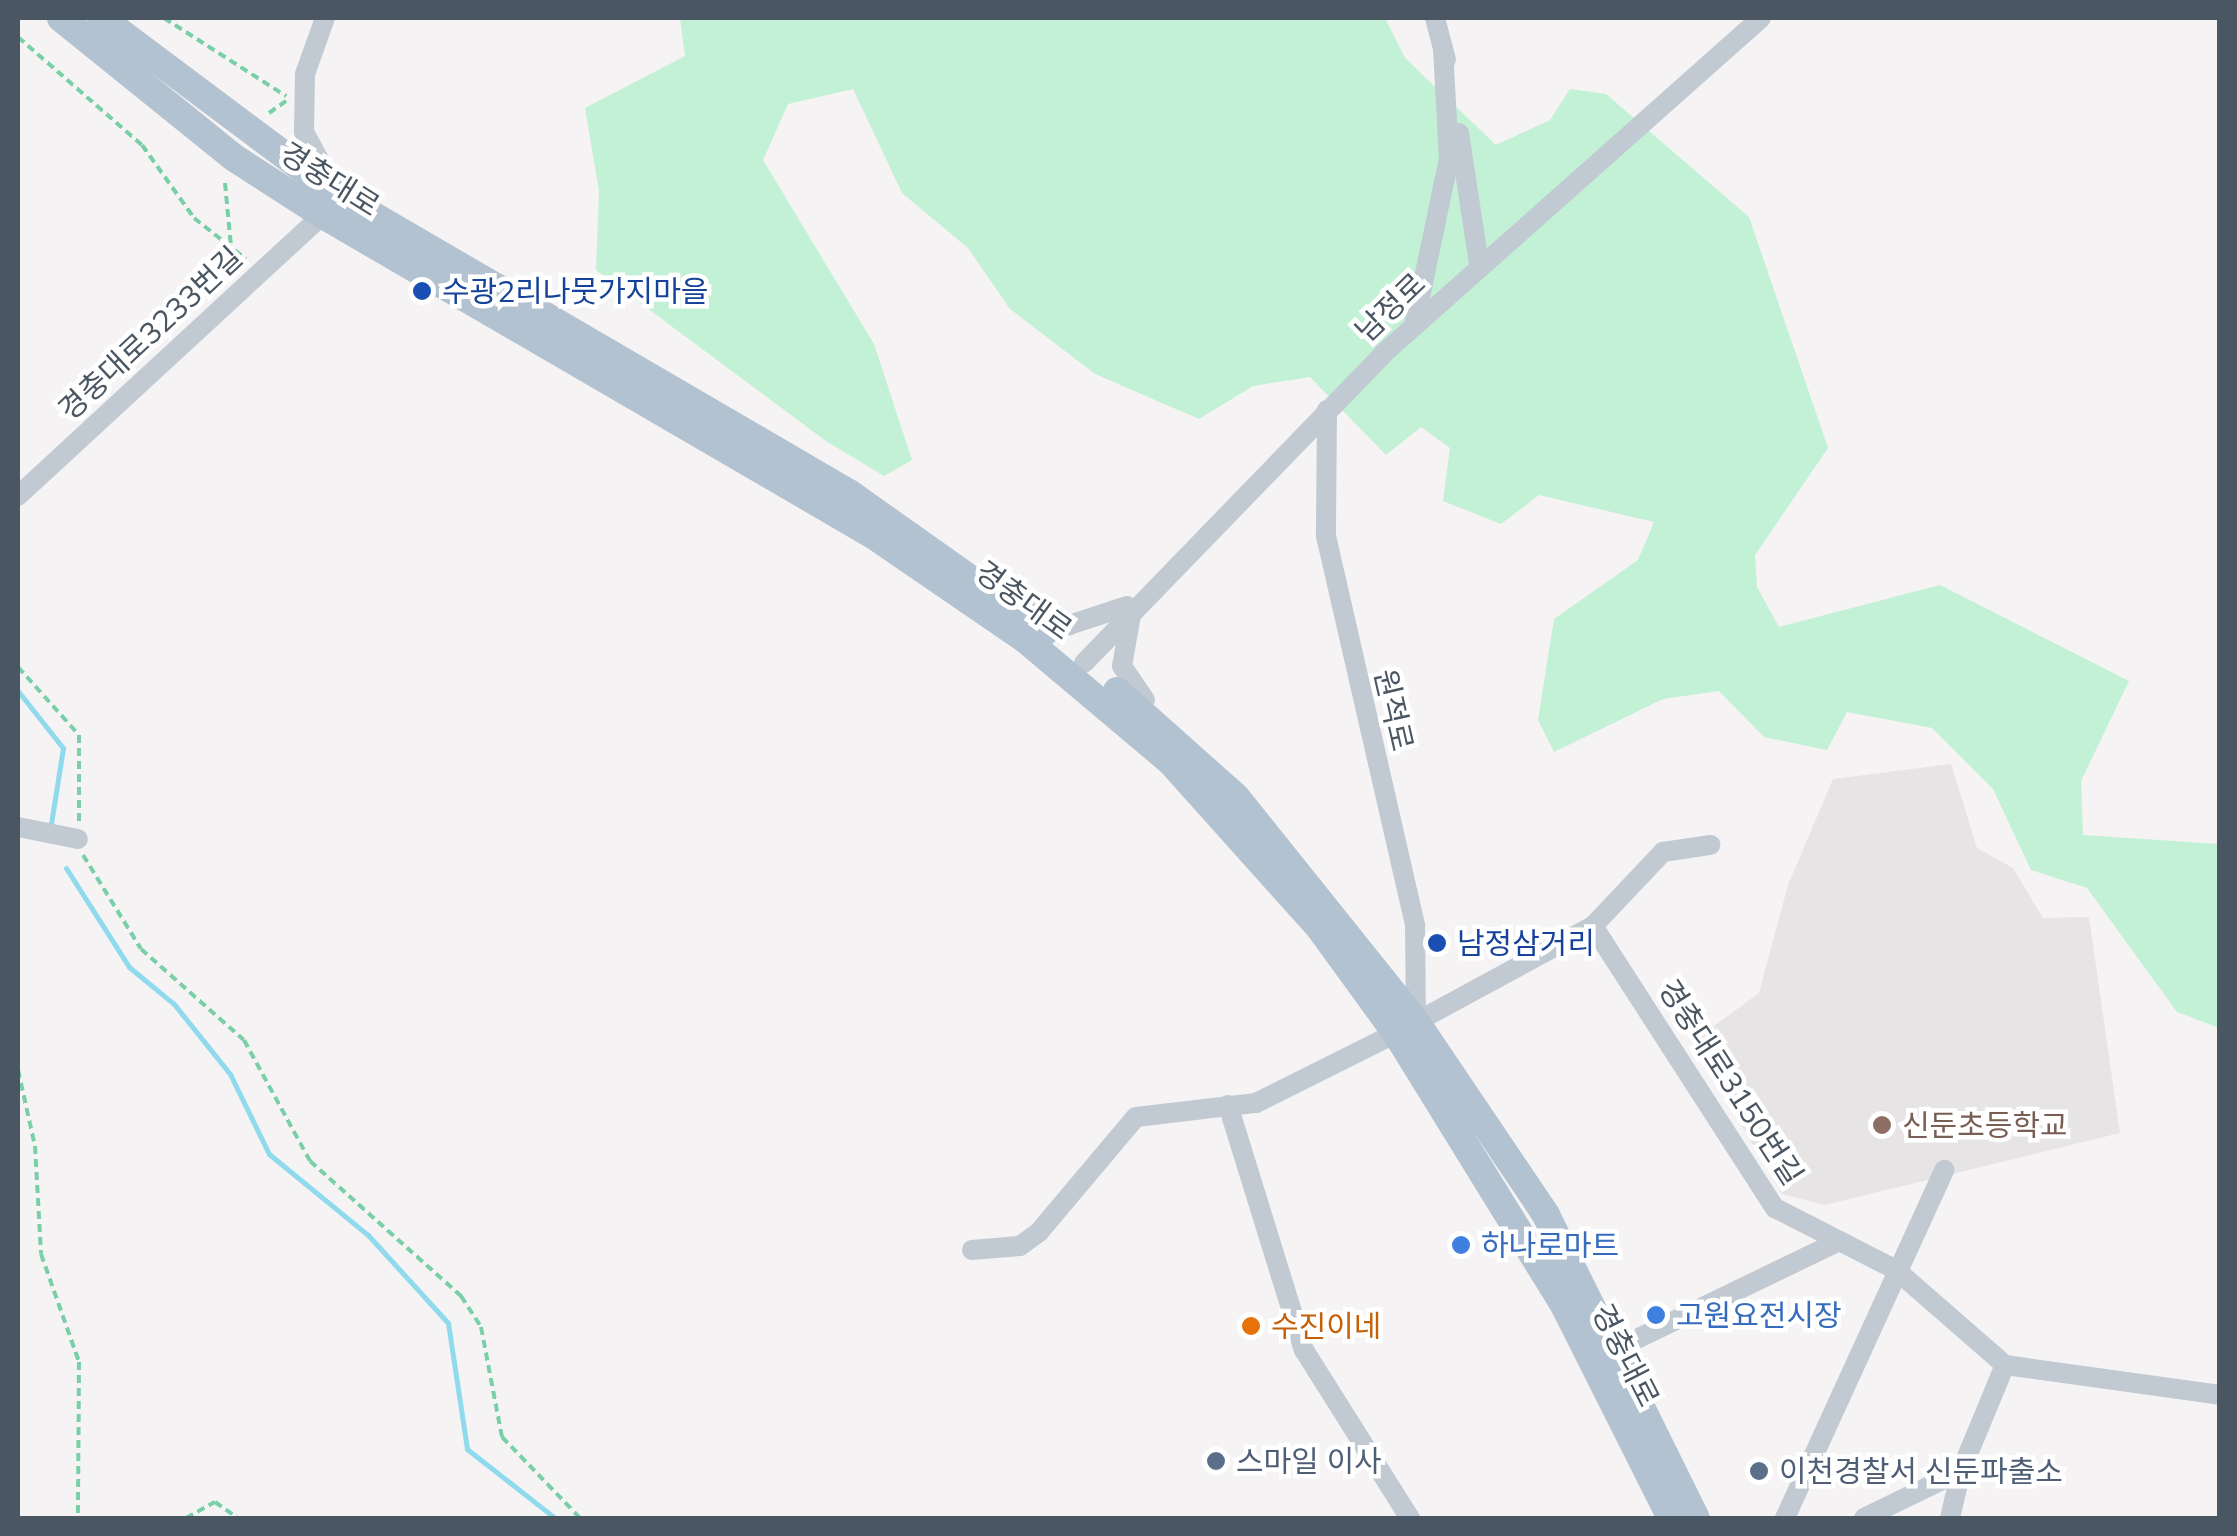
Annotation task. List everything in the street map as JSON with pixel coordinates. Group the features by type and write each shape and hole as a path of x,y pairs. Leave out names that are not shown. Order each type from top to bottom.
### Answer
{"main road":[{"name":"경충대로","path":"61,18 233,157 330,205 849,493 989,588 1078,670 1222,811 1406,1027 1564,1306 1671,1518"},
{"name":"경충대로","path":"101,18 330,205 804,491 1078,670 1176,740 1236,798 1546,1215 1696,1518"}],"street":[{"path":"325,18 297,101 330,205"},
{"path":"1435,18 1479,264"},
{"name":"남정로","path":"1078,670 1133,603 1414,326 1479,264 1761,18"},
{"path":"1414,326 1448,159 1443,48"},
{"name":"경충대로3233번길","path":"18,496 330,205"},
{"name":"원적로","path":"1327,410 1329,556 1415,926 1406,1027"},
{"path":"989,588 1069,625 1133,603"},
{"path":"1133,603 1120,644 1128,684 1176,740"},
{"path":"18,827 78,839"},
{"path":"972,1250 1020,1246 1039,1232 1136,1116 1256,1104 1593,926 1662,852 1710,846"},
{"name":"경충대로3150번길","path":"1593,926 1775,1208 1896,1270 2005,1364"},
{"path":"1228,1105 1304,1350 1410,1518"},
{"path":"1785,1518 1944,1170"},
{"path":"1616,1350 1838,1241"},
{"path":"1950,1518 1961,1470 2005,1364 2220,1395"},
{"path":"1864,1518 1961,1470"}],"path":[{"path":"164,18 297,101"},
{"path":"18,37 142,145 194,218 261,272"},
{"path":"266,116 297,101"},
{"path":"225,183 231,247"},
{"path":"18,667 79,735 78,839 141,949 244,1040 310,1162 462,1296 481,1328 502,1437 580,1518"},
{"path":"18,1070 35,1146 41,1254 80,1362 78,1518"},
{"path":"186,1518 215,1502 238,1518"}],"shaded area":[{"name":"신둔초등학교","path":"1951,764 1977,848 2013,868 2043,918 2089,917 2120,1133 1825,1205 1782,1194 1692,1042 1759,993 1788,885 1833,779"}],"green space":[{"path":"680,18 1385,18 1405,58 1496,145 1550,120 1570,89 1606,94 1749,217 1828,448 1755,555 1757,587 1779,627 1940,585 2129,681 2081,781 2083,835 2219,844 2219,1028 2177,1012 2087,888 2031,870 1993,789 1932,728 1847,712 1827,750 1764,737 1719,691 1663,699 1554,752 1538,720 1554,619 1638,560 1654,522 1539,495 1501,524 1443,501 1450,448 1421,427 1386,455 1310,377 1253,386 1199,419 1095,374 1010,309 968,248 902,193 853,89 788,104 763,160 874,344 912,460 884,476 826,441 596,270 599,191 585,108 685,56"}],"waterway":[{"path":"18,691 63,748 51,824"},
{"path":"66,868 129,967 174,1004 230,1074 269,1154 368,1235 448,1323 467,1449 555,1518"}],"place":[{"name":"수광2리나뭇가지마을","path":"422,291"},
{"name":"남정삼거리","path":"1437,943"},
{"name":"신둔초등학교","path":"1882,1125"},
{"name":"하나로마트","path":"1461,1245"},
{"name":"고원요전시장","path":"1656,1315"},
{"name":"수진이네","path":"1251,1326"},
{"name":"스마일 이사","path":"1216,1461"},
{"name":"이천경찰서 신둔파출소","path":"1759,1471"}]}
